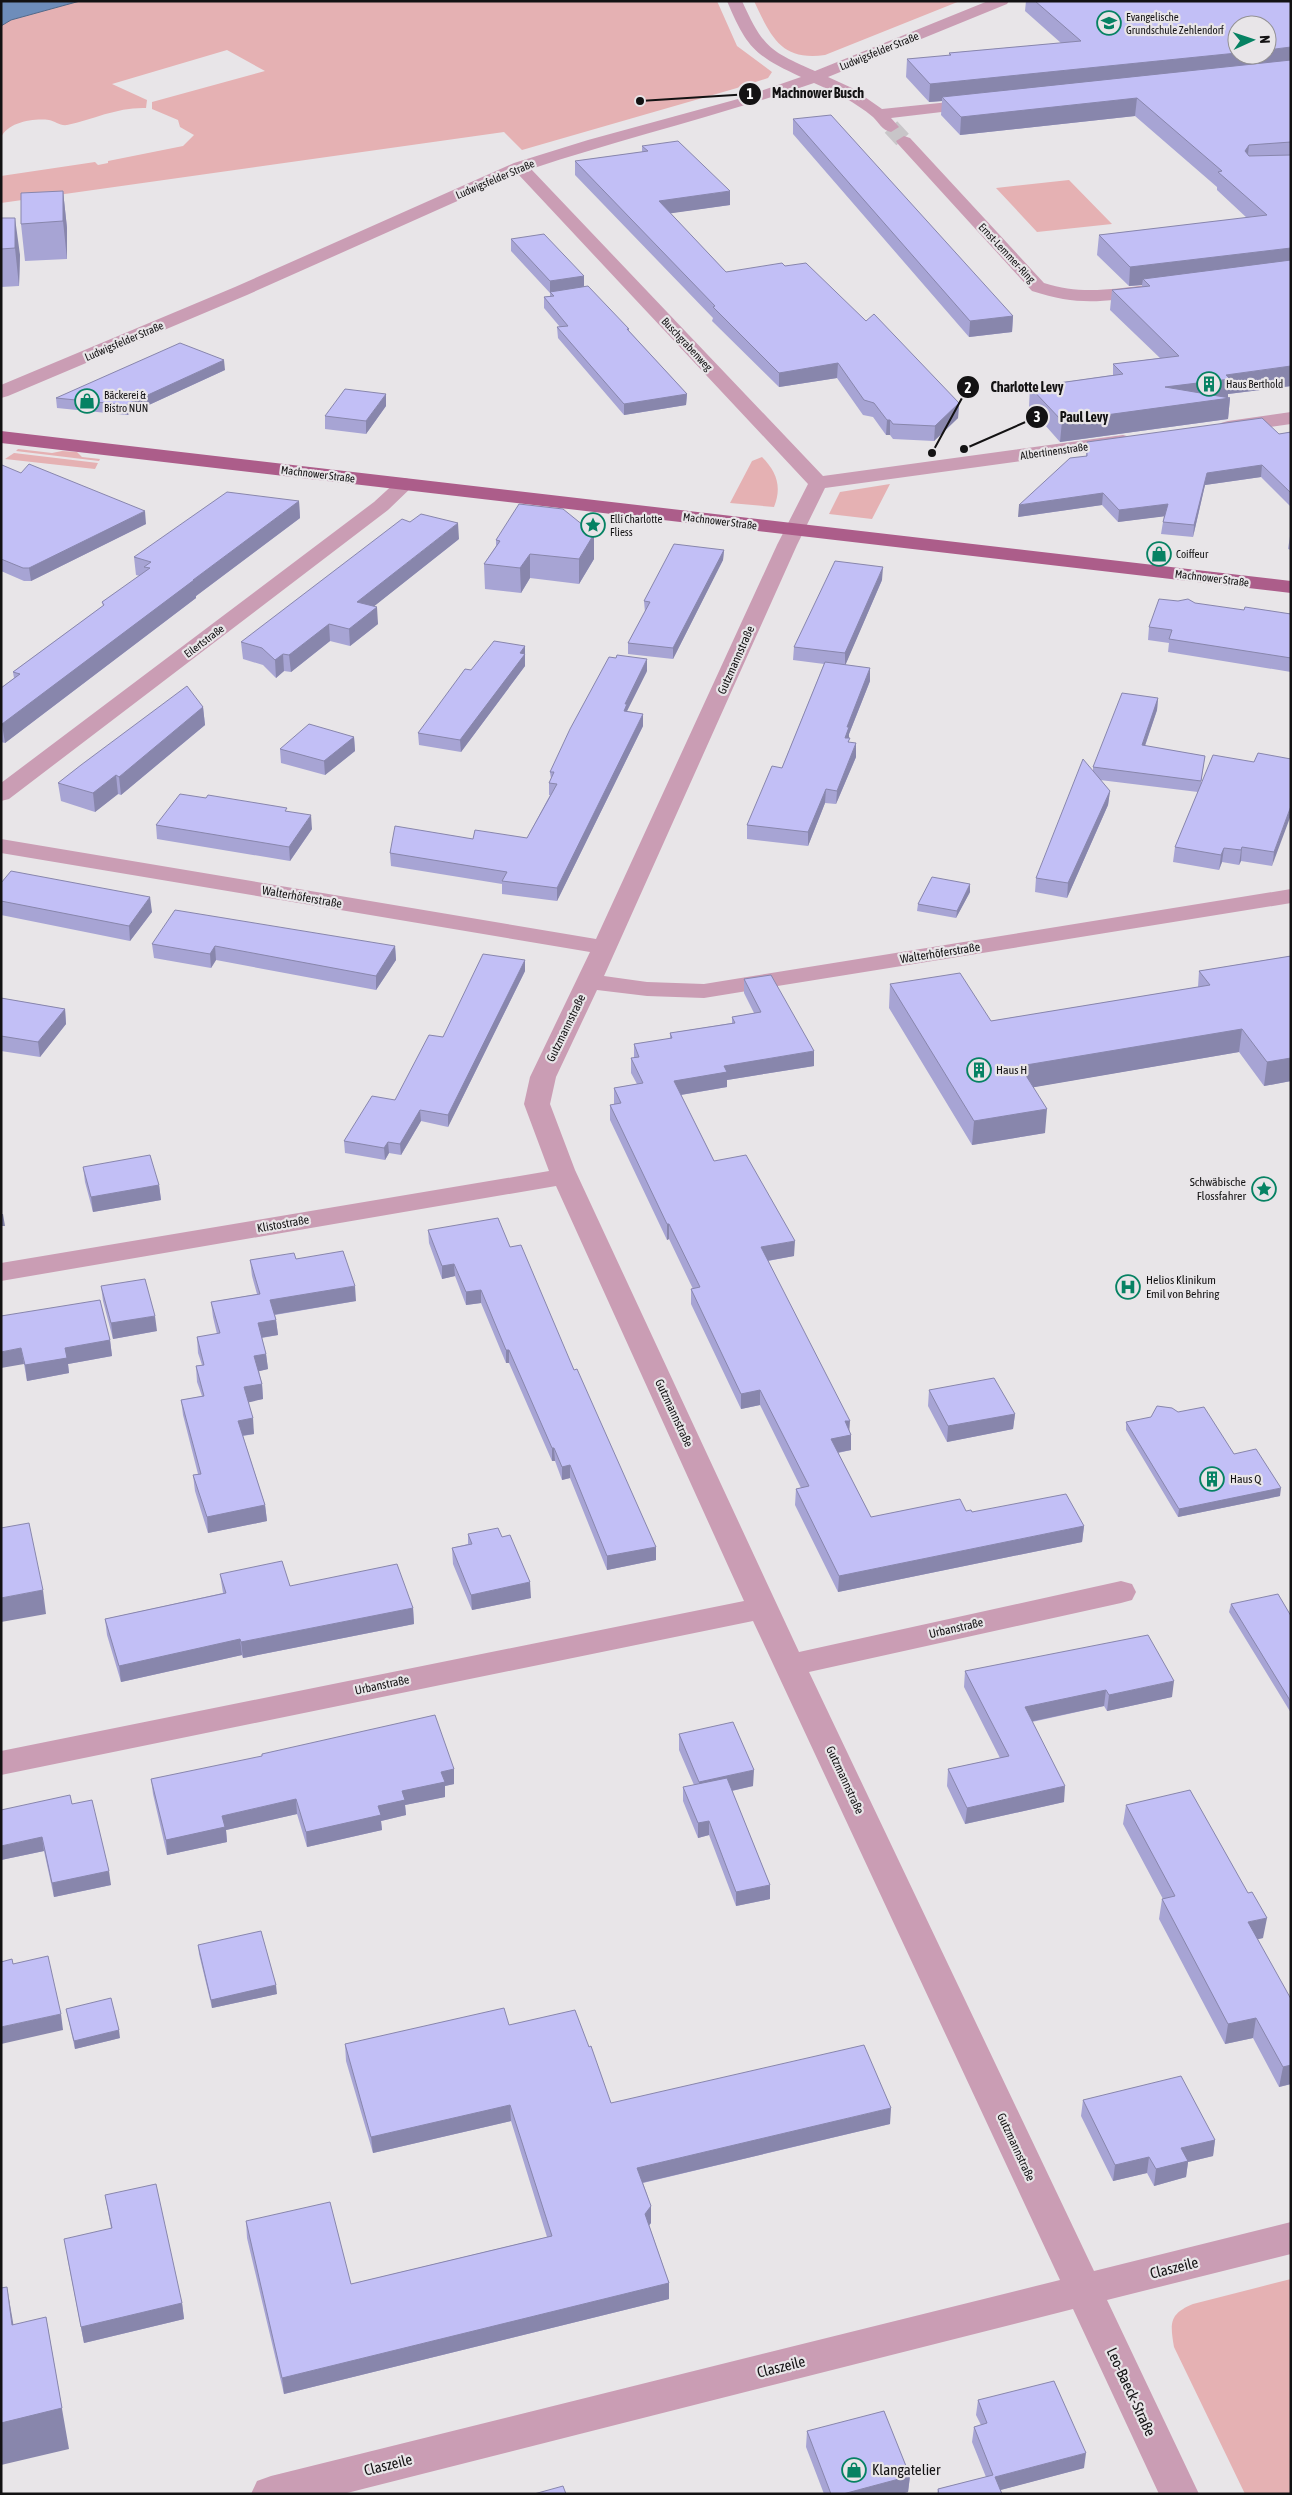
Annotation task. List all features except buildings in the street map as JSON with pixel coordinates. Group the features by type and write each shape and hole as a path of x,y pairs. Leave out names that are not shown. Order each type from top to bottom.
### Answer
{"main road":[{"name":"Machnower Straße","path":"1,437 1291,587"}],"street":[{"path":"734,1 748,32 761,48 786,64 846,91 879,114 891,127"},
{"name":"Ludwigsfelder Straße","path":"1,392 241,291 520,167 594,143 744,102 815,77 1002,1"},
{"path":"879,114 994,102"},
{"name":"Ernst-Lemmer-Ring","path":"904,141 1038,286 1063,295 1096,297 1164,289"},
{"name":"Buschgrabenweg","path":"520,167 818,483"},
{"path":"1213,429 1291,418"},
{"name":"Albertinenstraße","path":"818,483 1145,438"},
{"path":"795,530 818,483"},
{"name":"Eilertstraße","path":"1,794 382,506 405,484"},
{"name":"Gutzmannstraße","path":"795,530 602,947 588,982 542,1076 537,1104 565,1176 763,1608 1083,2291"},
{"name":"Walterhöferstraße","path":"1,846 602,947"},
{"name":"Walterhöferstraße","path":"588,982 647,989 704,991 1291,896"},
{"name":"Klistostraße","path":"1,1272 565,1176"},
{"name":"Urbanstraße","path":"791,1665 1121,1592"},
{"name":"Urbanstraße","path":"1,1764 763,1608"},
{"name":"Claszeile","path":"271,2494 1291,2238"},
{"name":"Leo-Baeck-Straße","path":"1083,2291 1179,2494"}],"shaded area":[{"path":"80,1 717,1 737,46 772,72 768,78 737,88 522,150 504,132 1,203 1,176 95,162 98,165 108,163 108,161 183,146 194,135 180,127 178,120 152,109 152,102 265,71 227,50 112,84 147,100 146,108 116,111 67,125 49,120 22,122 9,128 1,138 1,26 11,20"},
{"path":"754,1 960,1 825,55 810,56 798,54 779,44 766,25"},
{"path":"1069,180 1112,224 1037,232 996,188"},
{"path":"18,449 52,453 62,451 77,452 82,457 100,459 99,461 16,451"},
{"path":"14,453 98,463 95,469 5,459"},
{"path":"762,457 771,468 777,480 778,493 774,507 730,503 752,461"},
{"path":"890,484 872,519 829,514 840,492"},
{"path":"1291,2279 1291,2494 1245,2494 1174,2347 1173,2320 1179,2312 1193,2304"}],"water":[{"path":"1,1 80,1 11,20 1,26"}],"tunnel":[{"path":"891,127 904,141"}],"place":[{"name":"Evangelische Grundschule Zehlendorf","path":"1109,23"},
{"name":"Machnower Busch","path":"640,101"},
{"name":"Haus Berthold","path":"1209,384"},
{"name":"Bäckerei & Bistro NUN","path":"87,401"},
{"name":"Paul Levy","path":"964,449"},
{"name":"Charlotte Levy","path":"932,453"},
{"name":"Elli Charlotte Fliess","path":"593,525"},
{"name":"Coiffeur","path":"1159,554"},
{"name":"Haus H","path":"979,1070"},
{"name":"Schwäbische Flossfahrer","path":"1264,1189"},
{"name":"Helios Klinikum Emil von Behring","path":"1128,1287"},
{"name":"Haus Q","path":"1212,1479"},
{"name":"Klangatelier","path":"854,2470"}]}
